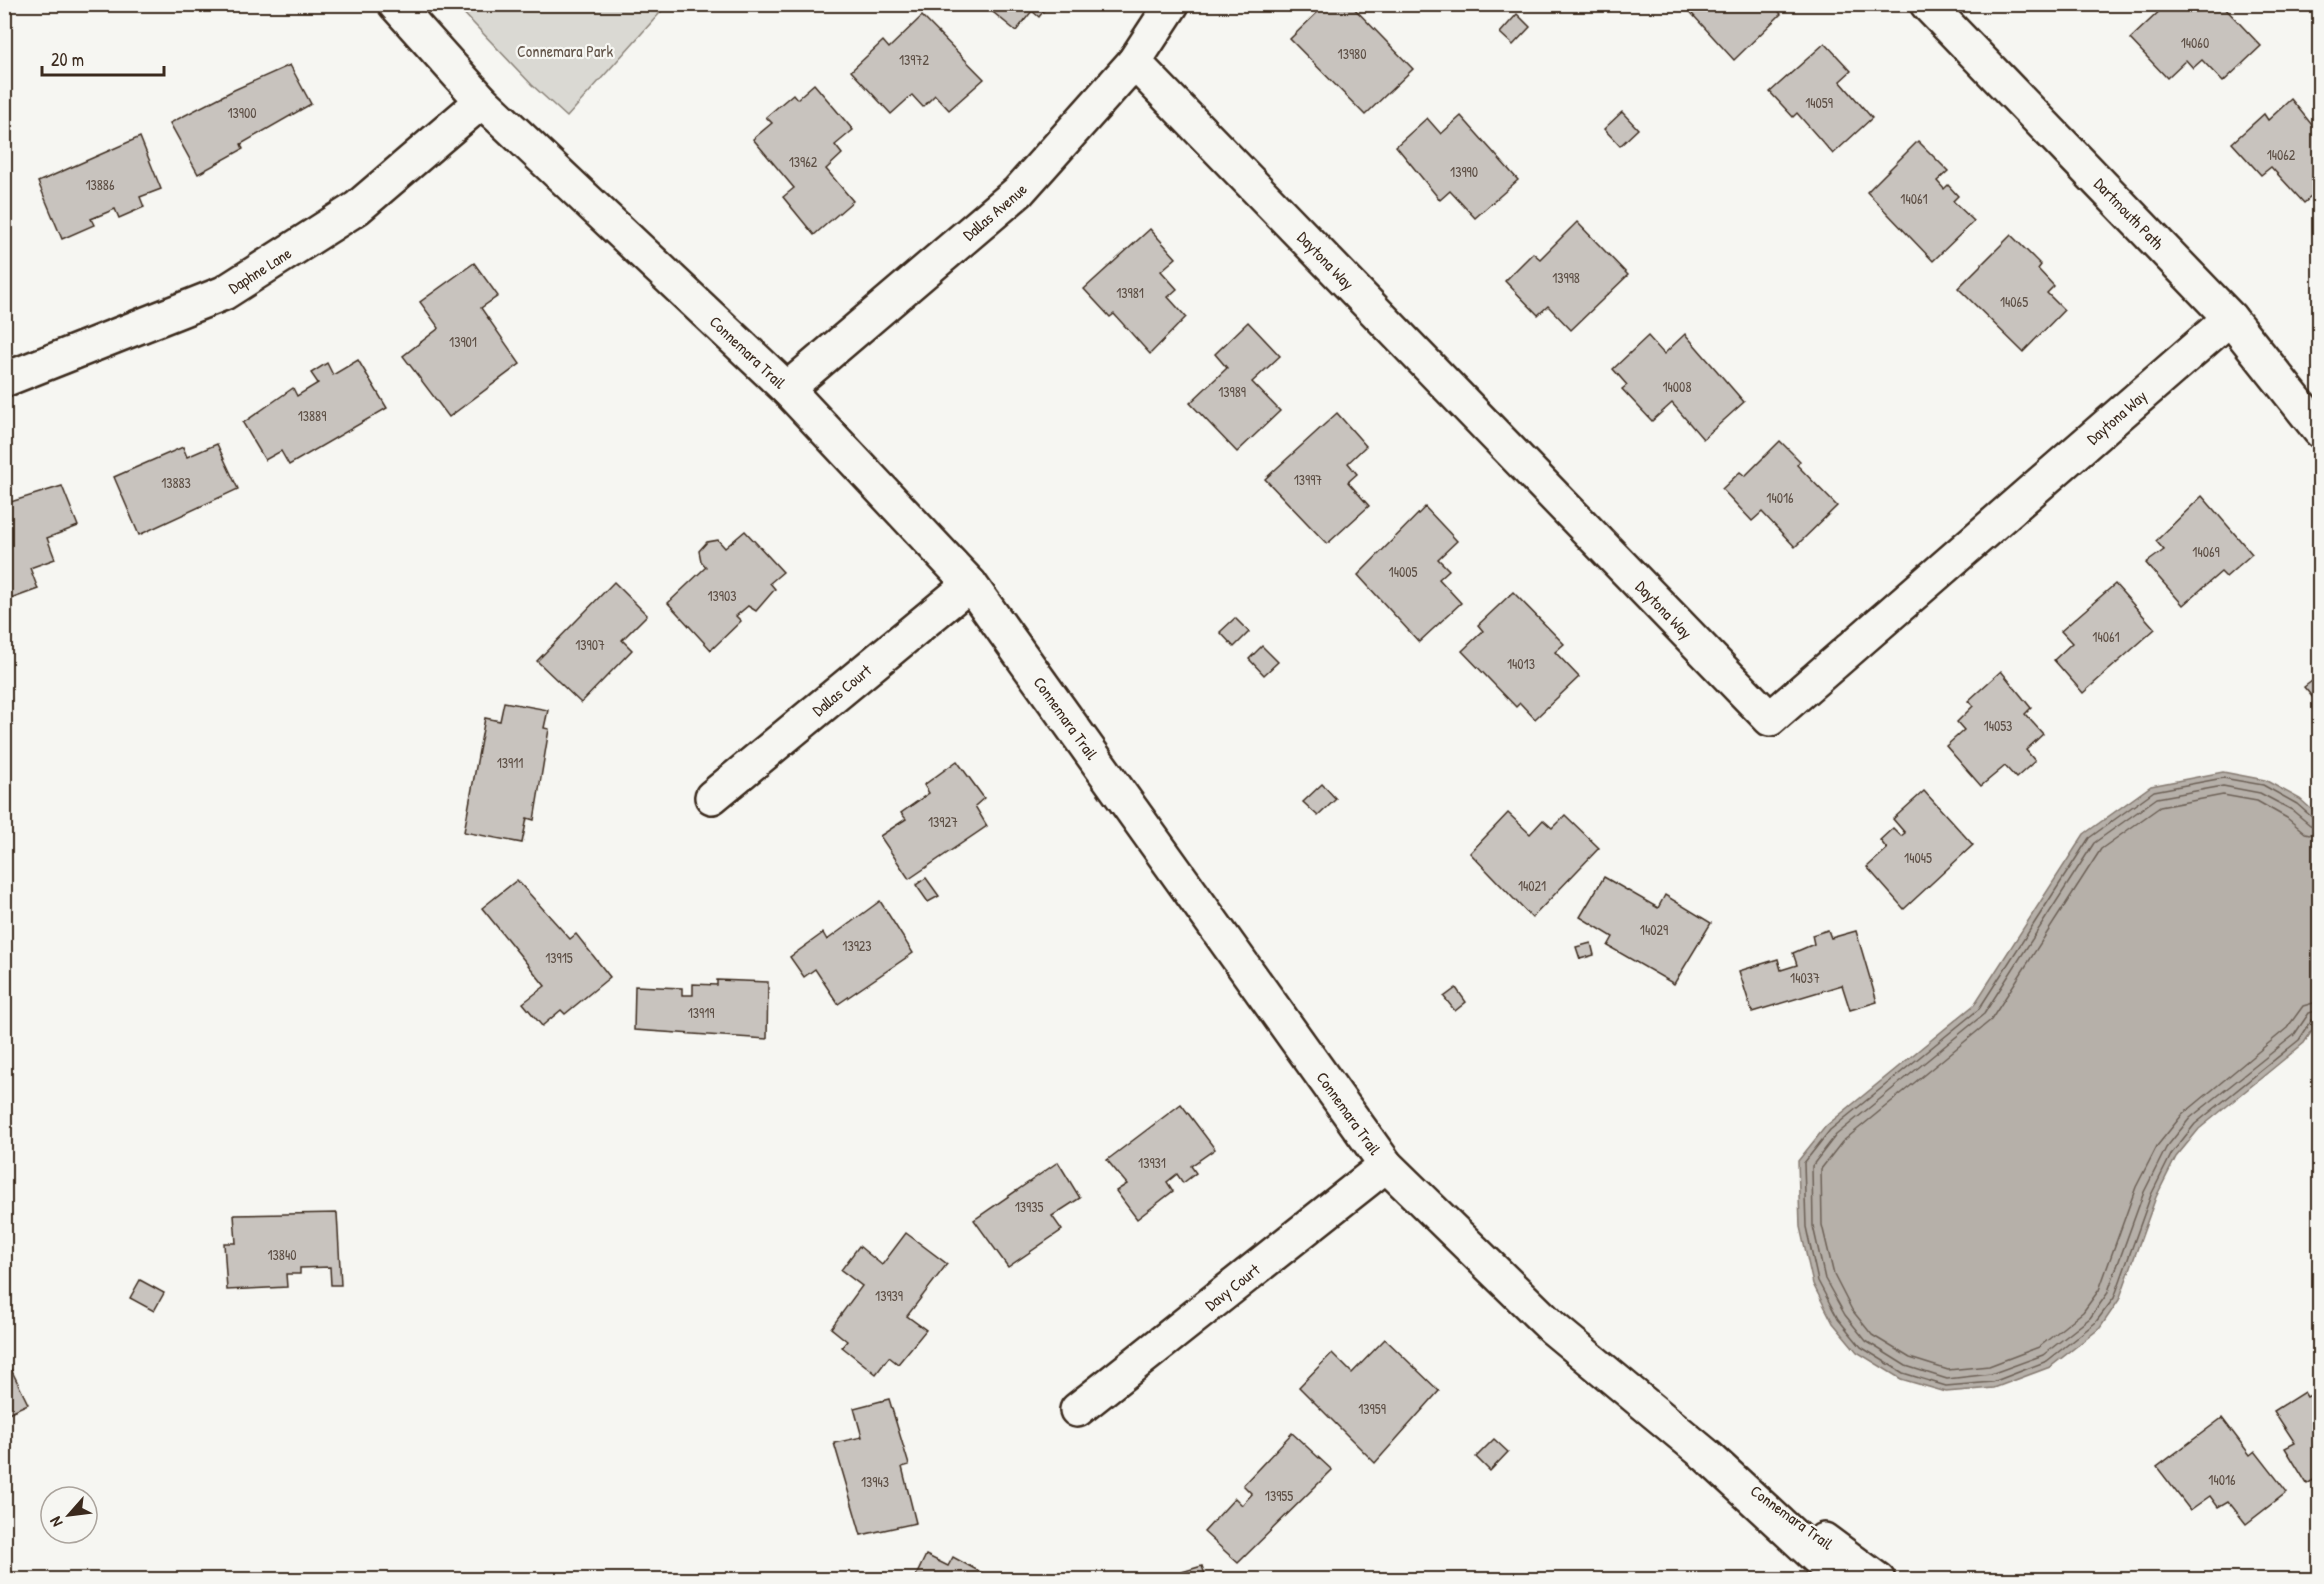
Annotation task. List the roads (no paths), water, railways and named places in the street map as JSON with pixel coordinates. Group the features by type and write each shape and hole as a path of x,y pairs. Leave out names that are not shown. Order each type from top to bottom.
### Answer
{"street":[{"name":"Connemara Trail","path":"395,4 482,101 787,389 970,584 1386,1165 1552,1328 1706,1455 1841,1580"},
{"name":"Dallas Avenue","path":"787,389 1018,192 1134,62 1172,4"},
{"name":"Dartmouth Path","path":"1927,4 2230,318 2319,431"},
{"name":"Daytona Way","path":"1134,62 1770,719 2230,318"},
{"name":"Daphne Lane","path":"4,380 224,293 357,208 482,101"},
{"name":"Dallas Court","path":"712,797 970,584"},
{"name":"Davy Court","path":"1077,1410 1386,1165"},
{"name":"Connemara Trail","path":"1706,1455 1878,1580"}],"water":[{"path":"2223,772 2265,780 2300,799 2319,816 2319,1020 2304,1043 2199,1129 2176,1157 2156,1197 2119,1300 2100,1328 2050,1367 1994,1388 1946,1392 1901,1379 1857,1352 1833,1323 1813,1284 1800,1227 1798,1161 1826,1126 1974,1005 2084,834 2151,786"}],"park label":[{"name":"Connemara Park","path":"565,51"}]}
